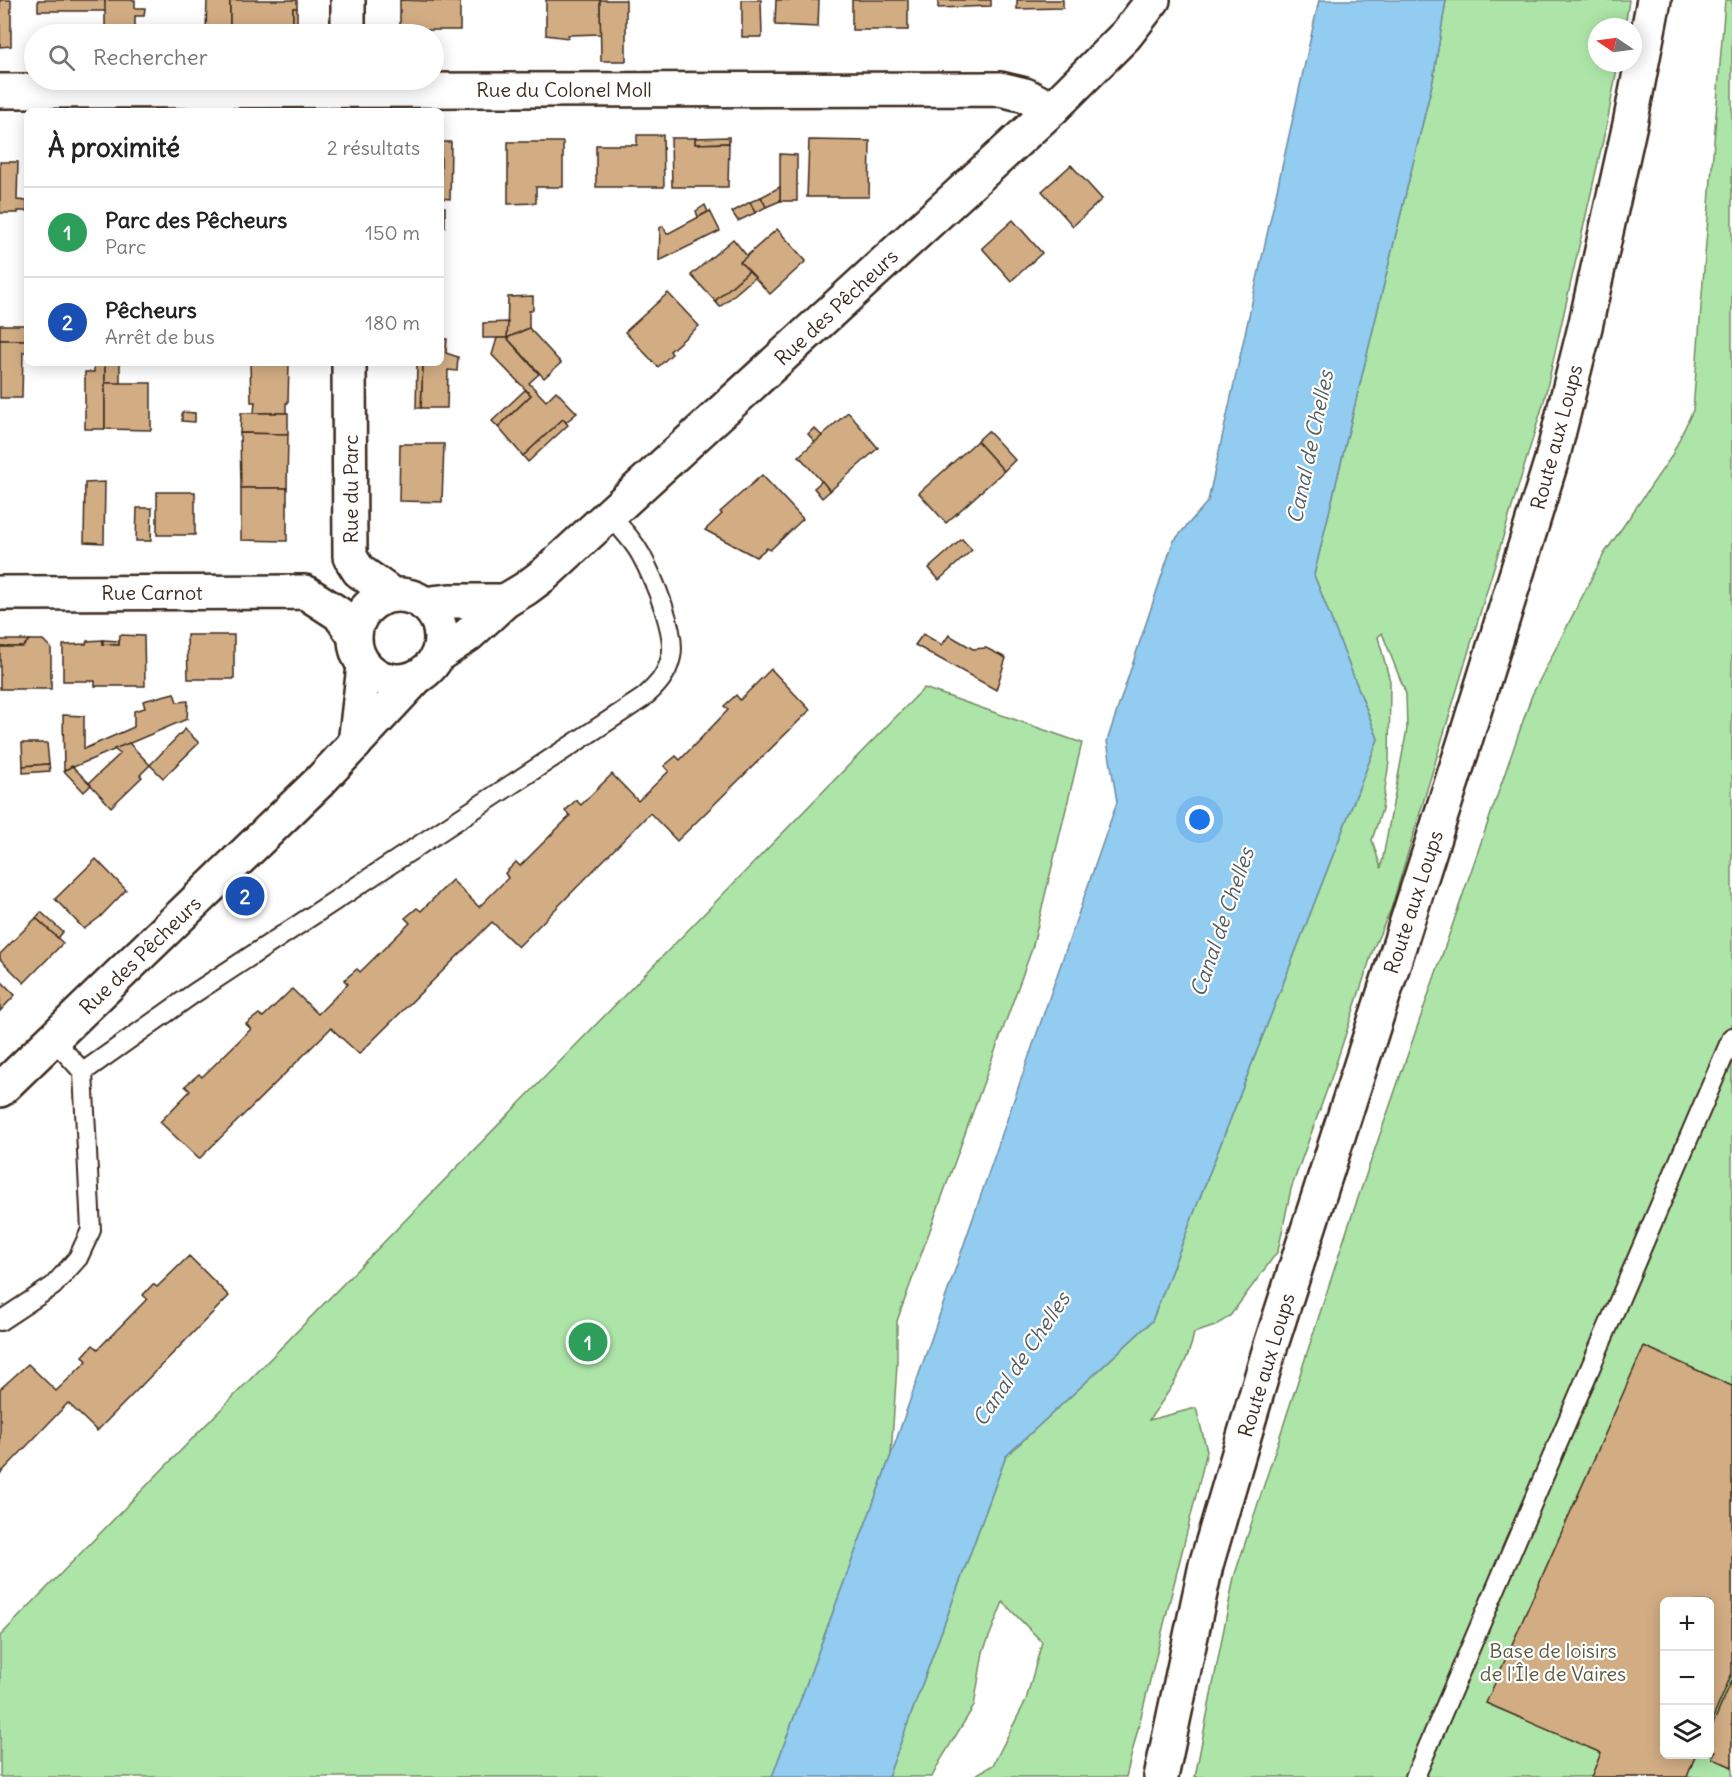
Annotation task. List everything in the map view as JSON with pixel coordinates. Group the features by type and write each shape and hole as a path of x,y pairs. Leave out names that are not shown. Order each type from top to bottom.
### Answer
{"street":[{"path":"348,0 348,24"},
{"name":"Rue des Pêcheurs","path":"0,1089 319,782 427,666 468,635 505,601 545,574 1052,109 1126,35 1154,0"},
{"name":"Route aux Loups","path":"1161,1777 1206,1566 1267,1360 1460,756 1552,459 1585,327 1630,124 1651,7"},
{"name":"Rue du Colonel Moll","path":"0,91 348,93 999,89 1025,95 1052,109"},
{"name":"Rue du Parc","path":"349,366 350,557 359,571 393,595"},
{"name":"Rue Carnot","path":"0,592 304,592 317,589 327,582 350,557"},
{"path":"304,592 339,614 354,635"},
{"path":"393,595 415,598 424,604 434,614 440,627 441,641 427,666 406,681 394,682 373,674 364,666 355,646 354,635 358,621 366,608 378,599 393,595"},
{"path":"424,604 458,600 505,601"},
{"path":"355,744 364,666"}],"lane":[{"path":"83,1072 193,994 656,688 666,674 672,655 672,638 641,555 625,532 609,515"},
{"path":"1415,1777 1732,1037"},
{"path":"0,1321 53,1286 78,1258 91,1230 83,1072 53,1039"}],"green space":[{"path":"1446,0 1629,0 1626,18 1588,18 1588,72 1616,72 1544,401 1391,909 1374,947 1333,1073 1291,1189 1278,1251 1230,1316 1215,1326 1194,1333 1182,1368 1149,1420 1196,1408 1207,1451 1126,1777 972,1777 993,1765 1026,1700 1042,1642 1003,1602 983,1652 974,1706 932,1777 888,1777 1006,1456 1152,1321 1378,739 1314,575 1433,80","holes":["1382,633 1406,694 1407,729 1381,868 1372,840 1382,809 1389,762 1390,681 1378,637"]},
{"name":"Base de loisirs de l'Île de Vaires","path":"1725,0 1732,0 1732,1777 1195,1777 1234,1577 1348,1227 1532,695 1604,554 1671,457 1693,410"},
{"path":"924,688 1082,743 1032,949 897,1321 897,1365 891,1455 772,1777 0,1777 0,1636"}],"water":[{"name":"Canal de Chelles","path":"1319,0 1446,0 1433,80 1314,575 1378,739 1152,1321 1006,1456 888,1777 772,1777 891,1455 1117,802 1107,741 1173,542 1208,501"}],"building":[{"path":"0,0 11,0 11,46 0,47"},
{"path":"38,0 105,0 106,11 38,11"},
{"path":"105,0 135,0 135,8 145,8 144,16 135,16 135,24 105,24"},
{"path":"207,0 230,0 230,24 206,24"},
{"path":"230,0 297,0 297,8 293,8 293,24 230,24"},
{"path":"400,0 460,2 460,30 444,30 444,24 400,24"},
{"path":"546,0 600,0 601,34 568,35 568,38 546,35"},
{"path":"600,0 626,0 626,61 601,61"},
{"path":"742,0 761,0 762,37 742,37"},
{"path":"776,0 819,0 818,27 775,25"},
{"path":"852,0 908,0 908,30 852,30"},
{"path":"938,0 991,0 991,6 938,8"},
{"path":"1017,0 1063,0 1063,8 1017,9"},
{"path":"293,8 297,8 297,24 293,24"},
{"path":"637,135 663,135 664,187 596,187 596,145 637,145"},
{"path":"729,137 729,143 695,144 695,138"},
{"path":"671,138 695,138 695,144 729,143 728,187 672,187"},
{"path":"809,140 870,141 869,197 807,197"},
{"path":"444,142 451,142 450,199 444,198"},
{"path":"508,142 563,142 563,187 536,187 536,203 508,204"},
{"path":"780,154 797,155 797,201 780,201"},
{"path":"0,162 18,162 17,200 24,201 24,211 0,213"},
{"path":"1071,165 1102,199 1073,226 1042,191"},
{"path":"780,187 780,201 766,207 761,197"},
{"path":"761,197 766,207 755,213 750,202"},
{"path":"750,202 755,213 738,221 732,212"},
{"path":"705,205 708,212 698,217 696,211"},
{"path":"710,211 720,231 659,261 660,228 663,226 667,234"},
{"path":"1013,220 1042,253 1011,281 982,248"},
{"path":"777,229 806,261 770,294 740,262"},
{"path":"733,239 747,256 740,262 749,271 715,301 691,275"},
{"path":"749,271 755,277 720,307 715,301"},
{"path":"668,293 699,326 670,351 672,354 658,367 625,332"},
{"path":"533,296 533,310 529,311 529,328 507,338 508,297"},
{"path":"508,322 507,338 483,338 483,323"},
{"path":"0,325 24,325 24,340 0,340"},
{"path":"529,328 561,363 544,378 507,338"},
{"path":"497,338 507,338 539,374 529,383 546,401 556,391 577,413 566,422 563,419 523,456 498,427 531,395 492,355"},
{"path":"444,339 447,339 446,353 458,357 457,371 448,370 447,408 421,408 423,366 444,366"},
{"path":"0,340 24,340 22,398 0,398"},
{"path":"94,366 105,366 105,429 85,429 85,372 94,372"},
{"path":"105,366 120,366 120,384 105,383"},
{"path":"250,366 289,366 286,413 254,413 255,402 251,402"},
{"path":"417,366 423,366 421,408 416,408"},
{"path":"105,383 151,383 151,430 105,429"},
{"path":"525,390 531,395 498,427 492,421"},
{"path":"182,412 195,413 195,422 182,421"},
{"path":"848,412 878,448 830,491 799,456"},
{"path":"241,413 288,413 288,434 240,433"},
{"path":"563,419 568,425 528,462 523,456"},
{"path":"814,428 822,436 815,442 808,434"},
{"path":"988,431 1015,460 1004,471 977,441"},
{"path":"240,433 288,434 287,488 241,488"},
{"path":"977,441 1004,471 946,523 919,493"},
{"path":"400,444 444,444 442,502 399,501"},
{"path":"762,475 803,519 770,550 767,548 756,557 705,530 722,514 720,512"},
{"path":"822,481 830,491 822,498 814,488"},
{"path":"105,482 104,543 84,542 85,483"},
{"path":"241,488 287,488 287,541 241,540"},
{"path":"157,492 195,492 195,535 157,535"},
{"path":"137,508 152,508 151,541 136,541"},
{"path":"962,539 972,550 939,580 929,568"},
{"path":"923,634 942,645 949,635 973,649 986,648 1006,658 996,690 915,645"},
{"path":"120,635 144,636 145,686 95,686 95,681 63,681 63,645 86,644 87,641 103,640 103,644 119,645"},
{"path":"187,635 234,635 234,679 188,679"},
{"path":"0,640 29,640 23,647 0,647"},
{"path":"29,640 43,640 51,648 51,689 0,689 0,647 23,647"},
{"path":"103,640 119,641 119,645 103,644"},
{"path":"771,669 810,710 677,841 650,813 518,947 492,922 359,1054 331,1028 199,1159 160,1122 190,1091 185,1086 199,1074 202,1077 251,1029 246,1024 259,1014 263,1017 292,989 318,1014 348,984 344,980 357,969 360,972 410,923 405,918 417,908 421,911 452,880 479,907 508,878 505,873 516,862 520,866 570,816 565,811 576,800 581,805 612,774 638,801 669,771 664,766 676,756 680,760 728,710 724,706 736,695 740,700"},
{"path":"174,693 177,702 188,701 187,719 64,771 63,715 84,716 84,749 134,727 134,711 145,708 143,701"},
{"path":"185,729 199,743 163,778 150,765"},
{"path":"22,743 47,743 49,764 23,766"},
{"path":"129,743 150,765 140,775 142,777 111,807 89,783 120,754 114,749"},
{"path":"49,764 50,771 23,773 23,766"},
{"path":"72,766 91,785 84,792 64,771"},
{"path":"96,859 126,890 100,917 84,929 55,899"},
{"path":"41,912 63,932 58,938 36,918"},
{"path":"36,918 63,943 24,983 0,959 0,954"},
{"path":"0,980 15,995 0,1011"},
{"path":"189,1256 229,1296 97,1431 68,1403 0,1474 0,1389 28,1364 56,1391 87,1361 83,1356 93,1345 98,1349 147,1299 143,1295 153,1284 157,1287"},
{"path":"1644,1346 1732,1386 1732,1673 1714,1716 1714,1597 1660,1597 1660,1759 1694,1759 1687,1777 1591,1777 1601,1753 1486,1703"},
{"path":"1732,1680 1732,1767 1714,1759 1714,1722"}],"place":[{"name":"Pêcheurs","path":"245,896"},
{"name":"Parc des Pêcheurs","path":"588,1342"}]}
